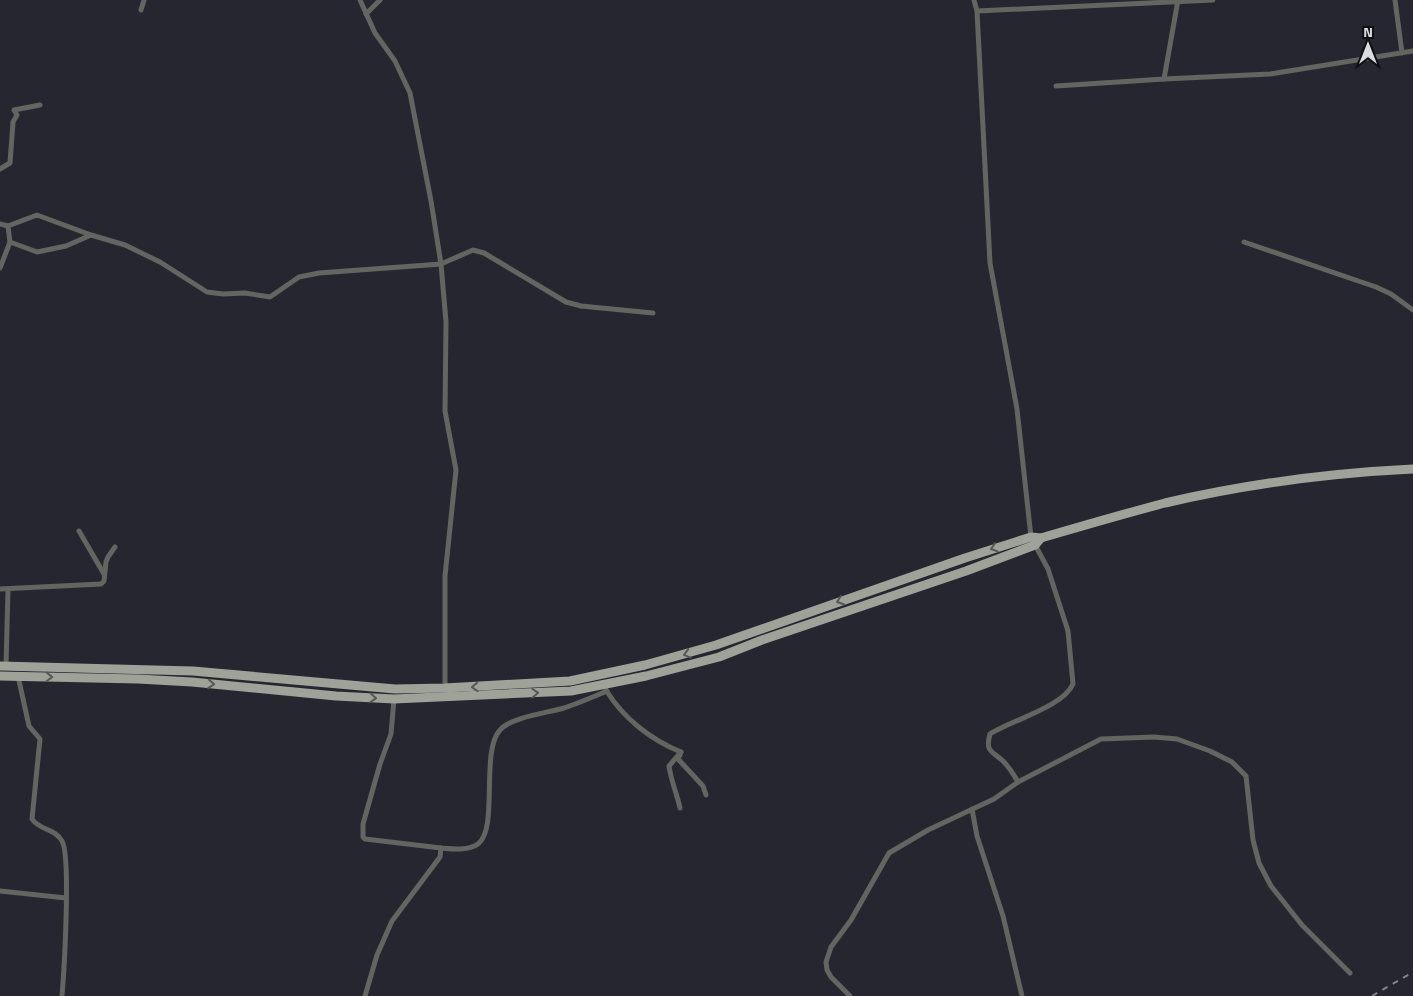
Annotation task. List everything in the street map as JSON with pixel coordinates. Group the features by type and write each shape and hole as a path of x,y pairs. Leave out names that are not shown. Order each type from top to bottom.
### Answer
{"main road":[{"path":"3,666 193,671 394,689 570,681 645,665 733,640 861,594 1035,540 1166,503 1281,482 1367,471 1413,468"},
{"path":"0,676 174,681 336,696 394,699 445,698 606,688 720,657 762,640 966,571 1035,540"}],"street":[{"path":"141,10 144,0"},
{"path":"360,0 375,33 395,61 410,93 431,201 440,264 446,322 445,411 456,470 445,576 444,688"},
{"path":"366,14 380,0"},
{"path":"974,0 977,11 990,263 1017,410 1035,540 1048,569 1068,631 1073,684 1065,696 1054,703 990,734 988,742 992,754 1002,760 1018,782"},
{"path":"977,11 1212,0"},
{"path":"1395,0 1402,53"},
{"path":"1164,79 1178,1"},
{"path":"1056,86 1270,74 1413,51"},
{"path":"0,169 10,163 13,122 17,115 14,110 40,105"},
{"path":"0,224 8,226 37,215 91,235 125,245 160,262 207,292 222,294 245,293 270,297 300,277 320,273 440,264 473,250 484,253 566,302 581,306 654,313"},
{"path":"0,268 10,242 8,226"},
{"path":"10,242 38,252 66,246 91,235"},
{"path":"1244,242 1376,287 1391,294 1413,310"},
{"path":"79,531 105,574"},
{"path":"0,589 96,584 104,581 108,557 115,547"},
{"path":"3,666 8,589"},
{"path":"18,676 29,726 40,739 32,818 36,824 56,834 62,841 65,852 66,898 62,996"},
{"path":"394,699 392,734 380,764 364,824 363,837 365,839 441,848 470,847 477,844 482,839 486,830 491,751 494,737 501,728 510,722 564,708 606,688 632,722 662,744 681,752"},
{"path":"850,996 831,977 827,970 827,957 831,947 851,920 889,853 928,830 994,799 1018,782 1101,739 1154,737 1177,739 1210,751 1232,762 1246,776 1252,840 1259,862 1271,886 1302,925 1350,973"},
{"path":"681,752 678,759 703,786 706,795"},
{"path":"680,808 677,792 670,777 669,766 681,752"},
{"path":"972,809 977,836 1003,916 1022,996"},
{"path":"364,996 392,921 440,857 441,848"},
{"path":"0,891 66,898"}],"railway":[{"path":"1372,996 1413,972"}]}
